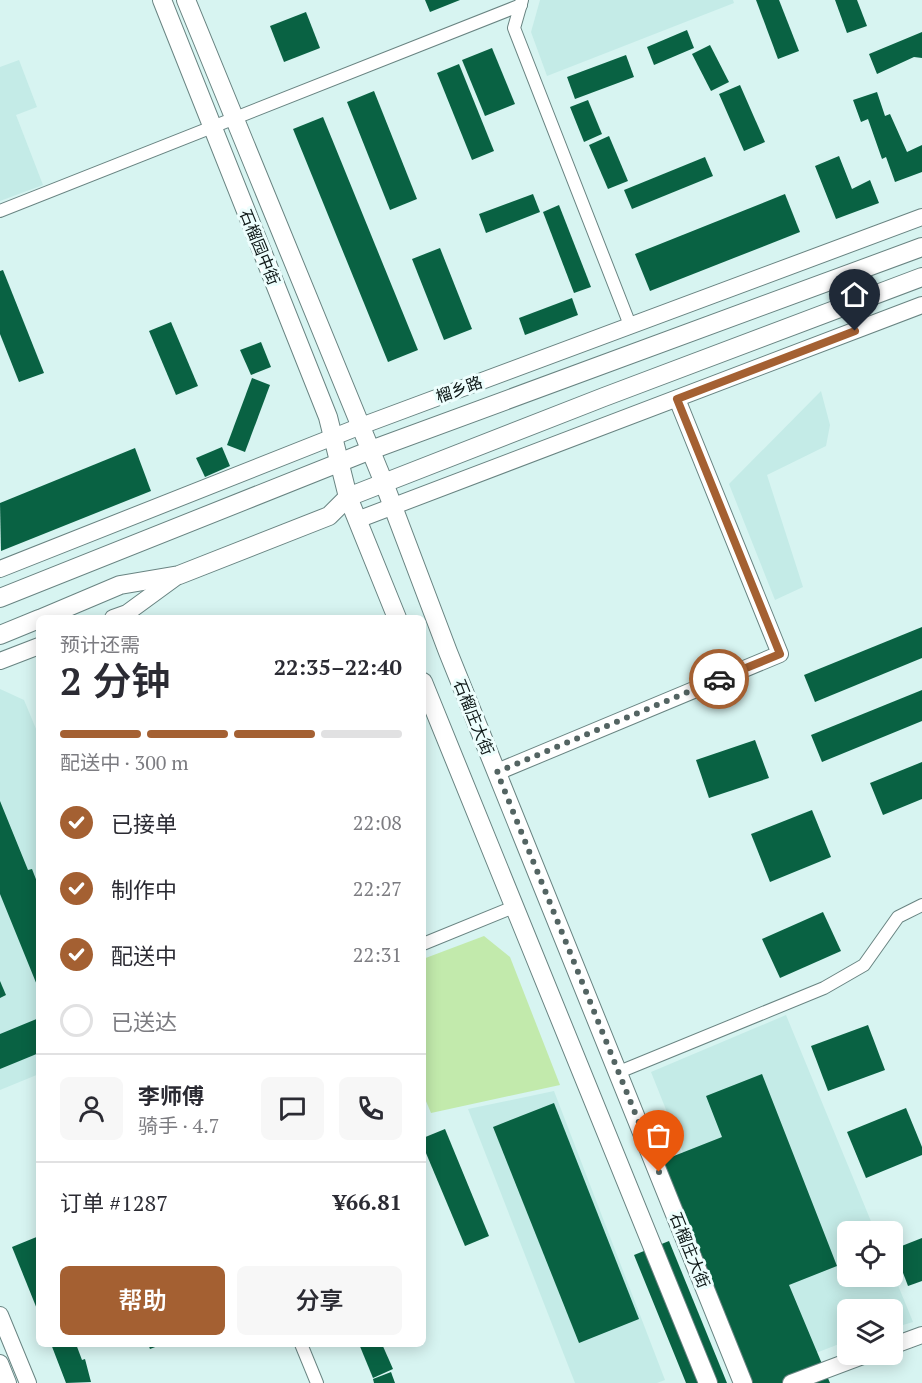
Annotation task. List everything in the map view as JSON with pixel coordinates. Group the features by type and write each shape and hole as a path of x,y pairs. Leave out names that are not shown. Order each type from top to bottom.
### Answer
{"main road":[{"name":"石榴园中街","path":"162,0 328,417 348,497"},
{"name":"石榴园中街","path":"186,0 384,483"},
{"name":"榴乡路","path":"0,598 370,450 922,247"},
{"path":"49,615 120,585 179,575 329,516 348,497 922,277"},
{"name":"石榴庄大街","path":"384,483 497,772 743,1383"},
{"path":"348,497 396,615"},
{"path":"0,636 36,621"},
{"name":"石榴庄大街","path":"426,689 708,1383"}],"street":[{"path":"0,211 212,128 521,2"},
{"path":"521,2 514,28 630,326"},
{"name":"榴乡路","path":"0,569 333,436 922,217"},
{"path":"357,520 922,305"},
{"path":"497,772 780,654 677,399"},
{"path":"121,615 179,575"},
{"path":"0,661 36,647"},
{"path":"619,1071 824,988 864,965 898,917 922,905"},
{"path":"426,943 516,906"},
{"path":"0,1315 28,1383"},
{"path":"903,1342 922,1335"},
{"path":"302,1347 317,1383"},
{"path":"0,1363 8,1383"},
{"path":"791,1383 839,1365"}],"shaded area":[{"path":"540,0 733,0 734,3 547,76 531,32"},
{"path":"19,60 37,107 16,115 43,185 0,201 0,67"},
{"path":"821,391 830,425 826,446 767,475 803,587 775,600 729,484"},
{"path":"0,689 24,700 36,729 36,1075 0,1090"},
{"path":"786,1015 871,1221 837,1221 837,1287 899,1287 913,1322 903,1325 903,1299 837,1299 837,1345 782,1366 765,1358 651,1072"},
{"path":"554,1091 665,1380 657,1383 575,1383 468,1109"}],"green space":[{"path":"484,936 510,957 560,1085 431,1113 426,1101 426,958"}],"building":[{"path":"425,0 460,0 430,12"},
{"path":"756,0 779,0 799,51 778,59"},
{"path":"835,0 857,0 867,26 847,33"},
{"path":"306,12 320,48 284,62 270,26"},
{"path":"687,30 694,48 654,65 647,47"},
{"path":"922,32 922,58 914,57 877,74 869,54"},
{"path":"710,45 729,82 711,91 692,54"},
{"path":"492,48 515,104 485,116 462,60"},
{"path":"626,55 634,77 575,99 567,77"},
{"path":"459,64 494,151 472,160 437,73"},
{"path":"740,85 765,142 744,151 719,94"},
{"path":"374,91 417,199 390,210 347,102"},
{"path":"877,92 885,116 890,114 907,152 922,145 922,172 895,182 886,157 882,159 868,119 861,122 853,100"},
{"path":"588,100 602,134 584,142 570,107"},
{"path":"323,117 418,350 388,362 293,129"},
{"path":"609,136 628,181 608,189 589,145"},
{"path":"839,156 852,189 870,180 879,203 836,219 815,166"},
{"path":"705,157 713,176 632,209 624,190"},
{"path":"533,194 540,212 486,233 479,214"},
{"path":"785,194 800,232 650,291 635,254"},
{"path":"559,205 591,287 574,293 543,212"},
{"path":"440,248 472,329 444,340 412,259"},
{"path":"3,270 44,373 19,382 0,334 0,271"},
{"path":"572,298 578,315 525,335 519,318"},
{"path":"171,322 198,386 176,395 149,331"},
{"path":"261,342 271,367 251,375 240,350"},
{"path":"252,378 270,385 245,452 227,445"},
{"path":"222,447 230,466 205,477 196,458"},
{"path":"135,448 151,491 1,551 0,503"},
{"path":"922,627 922,658 815,702 804,675"},
{"path":"922,690 922,721 822,762 811,735"},
{"path":"755,740 769,778 709,798 696,760"},
{"path":"922,762 922,799 883,815 870,783"},
{"path":"0,801 28,870 32,869 36,879 36,983 0,894"},
{"path":"812,810 831,857 770,882 751,834"},
{"path":"823,912 841,951 780,978 762,939"},
{"path":"0,981 6,995 0,998"},
{"path":"36,1019 36,1054 0,1069 0,1034"},
{"path":"868,1025 885,1070 828,1091 811,1046"},
{"path":"762,1074 837,1266 789,1285 830,1383 739,1383 651,1165 722,1137 706,1096"},
{"path":"554,1103 639,1319 579,1343 493,1127"},
{"path":"906,1108 922,1147 922,1155 866,1178 847,1132"},
{"path":"445,1129 489,1236 465,1246 426,1153 426,1137"},
{"path":"36,1237 36,1307 12,1247"},
{"path":"922,1238 922,1281 908,1286 903,1273 903,1245"},
{"path":"669,1241 727,1383 686,1383 634,1255"},
{"path":"52,1347 77,1347 82,1360 85,1359 91,1382 66,1383"},
{"path":"360,1347 383,1347 393,1369 373,1378"},
{"path":"391,1372 395,1383 374,1383 373,1379"}],"way so far":[{"path":"659,1172 497,772 719,679"}],"route":[{"path":"719,679 780,654 677,399 855,331"}]}
